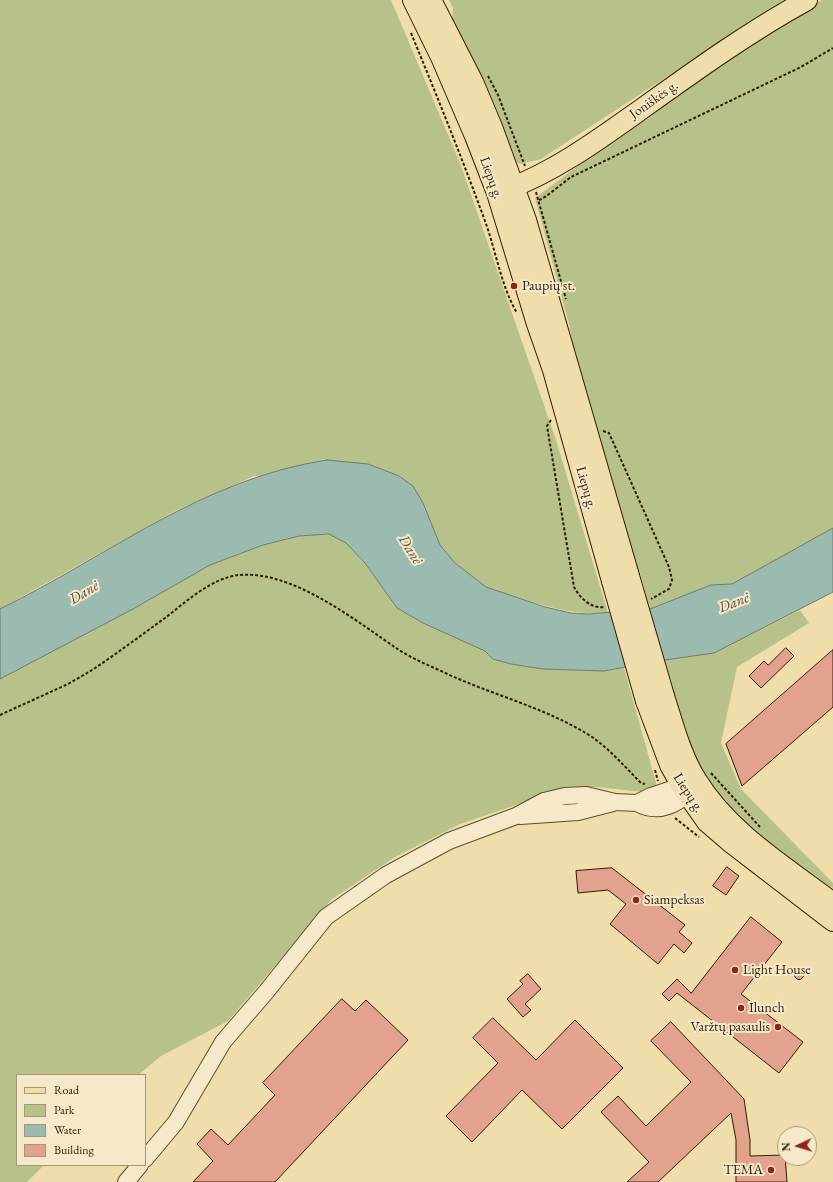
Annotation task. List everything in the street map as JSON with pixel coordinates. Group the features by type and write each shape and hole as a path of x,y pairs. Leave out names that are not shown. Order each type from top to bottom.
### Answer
{"main road":[{"name":"Liepų g.","path":"413,0 441,57 475,136 506,190"},
{"name":"Liepų g.","path":"431,0 473,82 506,190 532,309 621,578 655,698 660,741 719,812 739,832 833,903"},
{"name":"Joniškės g.","path":"506,190 578,154 731,45 807,0"},
{"name":"Liepų g.","path":"695,783 707,822 729,841 833,921"}],"street":[{"path":"146,1158 176,1122 223,1042 266,992 326,917 386,875 449,841 516,816 544,801 565,796 586,795 616,802 637,803 695,783"},
{"path":"126,1182 139,1166"}],"path":[{"path":"411,33 466,169 489,232 510,301 518,316"},
{"path":"539,200 543,199 550,191 571,177 795,70 833,48"},
{"path":"0,715 62,687 89,672 213,583 238,575 260,575 281,580 304,590 350,616 401,651 438,670 473,686 486,688 504,695 570,724 607,749 641,783 646,785"},
{"path":"695,783 764,832"}],"green space":[{"path":"0,0 391,0 460,163 556,440 608,613 583,613 561,610 498,592 475,580 455,562 440,545 421,501 409,484 399,476 254,476 177,510 0,609"},
{"path":"449,0 784,0 541,159 520,164 515,161 506,142 500,117 486,85 452,21 453,8"},
{"path":"822,0 833,0 833,528 732,584 711,585 650,609 640,573 636,574 579,383 570,328 535,198 688,84 767,30"},
{"path":"329,534 346,543 365,563 397,608 423,623 485,651 493,659 511,664 543,669 604,671 624,668 658,790 643,792 597,787 566,788 460,824 395,857 332,899 228,1021 161,1056 139,1074 16,1074 16,1166 43,1166 27,1182 0,1182 0,679 133,609 210,565 263,545 299,536"},
{"path":"800,610 809,623 737,667 721,743 741,789 833,883 833,888 820,883 733,814 699,769 669,694 674,692 665,660 714,653"}],"water":[{"name":"Danė","path":"327,460 368,464 399,476 413,486 423,503 440,545 455,563 486,587 545,607 571,613 589,614 650,609 711,585 732,584 833,528 833,592 714,653 604,671 543,669 511,664 493,659 485,651 423,623 397,608 365,563 346,543 329,534 299,536 263,545 210,565 133,609 0,679 0,609 41,588 158,521 198,501 239,484 282,470"}],"building":[{"path":"786,648 794,656 761,688 749,676 764,661 768,665"},
{"path":"833,650 833,707 742,786 726,744"},
{"path":"727,867 739,876 726,895 713,886"},
{"path":"612,868 685,925 679,932 692,943 684,953 674,944 658,964 610,924 626,904 608,890 578,893 576,871"},
{"name":"Light House","path":"751,917 782,942 741,994 803,1042 779,1073 677,993 669,1001 662,994 677,979 691,993"},
{"path":"797,971 801,971 803,975 801,979 797,979 795,977 795,973"},
{"path":"528,974 541,989 525,1004 531,1010 523,1017 507,999 523,984 520,981"},
{"path":"342,999 355,1011 366,1000 408,1040 275,1182 193,1182 213,1161 197,1144 211,1129 228,1145 275,1095 263,1083"},
{"path":"493,1018 536,1060 575,1020 623,1068 562,1129 522,1090 472,1142 446,1116 498,1063 473,1038"},
{"path":"671,1022 744,1099 750,1140 750,1156 777,1155 777,1166 786,1166 787,1182 736,1182 736,1140 731,1113 658,1182 627,1182 649,1162 601,1112 618,1096 646,1126 691,1082 651,1041"}],"place":[{"name":"Paupių st.","path":"514,286"},
{"name":"Siampeksas","path":"636,900"},
{"name":"Light House","path":"735,970"},
{"name":"Ilunch","path":"741,1008"},
{"name":"Varžtų pasaulis","path":"778,1027"},
{"name":"TEMA","path":"771,1170"}]}
